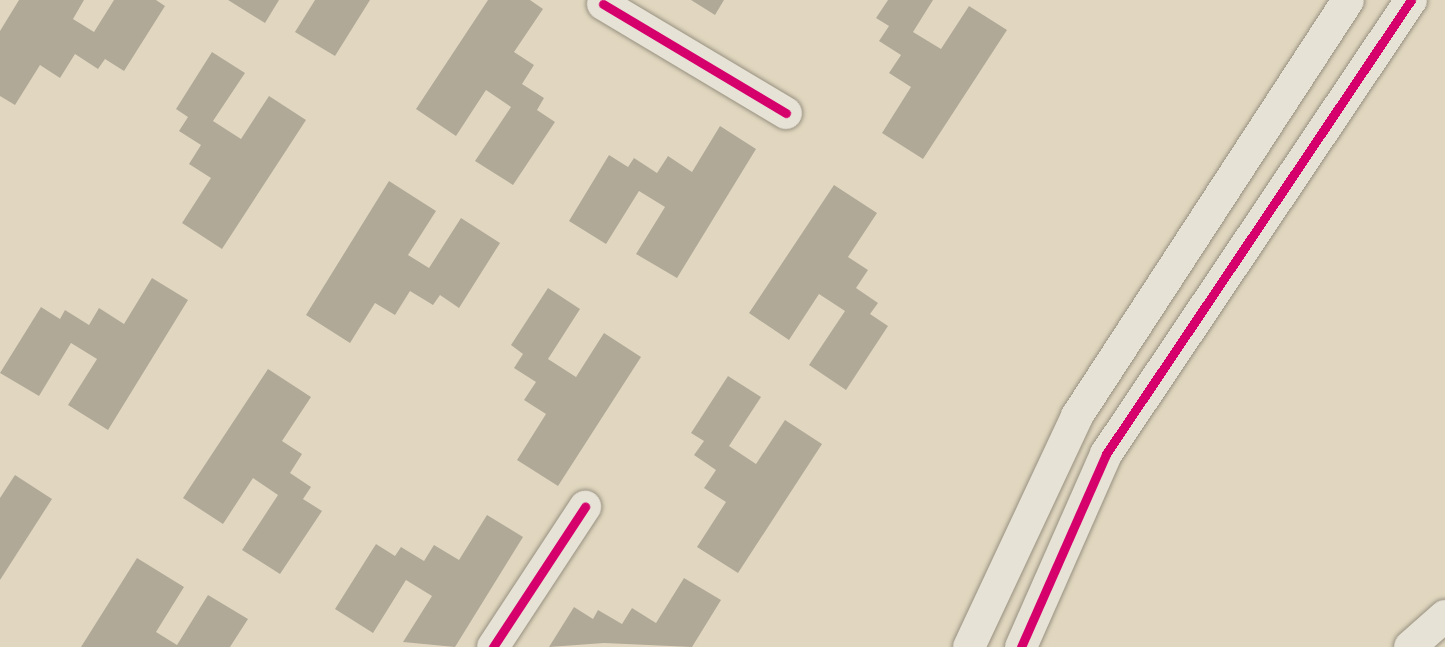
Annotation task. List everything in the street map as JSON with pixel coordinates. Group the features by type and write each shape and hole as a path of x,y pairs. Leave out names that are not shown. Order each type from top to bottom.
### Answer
{"street":[{"path":"969,647 1077,416 1348,0"},
{"path":"1021,647 1106,454 1411,0"},
{"path":"602,1 786,113"},
{"path":"494,647 585,507"},
{"path":"1410,647 1445,616"}],"building":[{"path":"19,0 84,0 73,19 94,32 114,0 156,0 165,6 124,71 105,59 98,69 75,54 60,78 40,65 15,105 0,96 0,31"},
{"path":"228,0 279,0 265,23"},
{"path":"315,0 370,0 335,56 295,32"},
{"path":"488,0 530,0 543,9 514,52 534,65 522,84 544,98 537,110 555,122 513,185 475,161 511,107 486,90 456,136 416,109"},
{"path":"691,0 724,0 715,15"},
{"path":"888,0 933,0 913,32 941,49 969,6 1007,30 923,159 882,133 911,87 889,73 901,55 879,41 889,26 876,18"},
{"path":"212,52 245,73 213,121 241,139 269,96 306,120 222,249 182,223 211,178 189,164 201,145 179,131 188,117 176,109"},
{"path":"720,126 756,149 677,278 636,254 665,207 639,191 606,244 569,221 609,155 628,167 634,158 657,173 668,156 692,172"},
{"path":"389,181 436,211 408,255 429,268 461,218 500,243 459,308 440,295 433,305 410,291 395,315 375,303 350,343 306,315"},
{"path":"834,185 877,213 848,257 868,270 856,288 878,303 870,314 888,326 846,390 809,365 845,311 819,294 789,340 749,313"},
{"path":"152,278 188,300 108,430 68,405 97,359 71,343 39,396 0,373 41,307 60,319 65,310 89,325 99,308 124,324"},
{"path":"548,288 580,309 548,359 576,377 604,333 641,357 558,486 517,460 546,414 524,400 536,382 514,368 523,354 511,345"},
{"path":"268,369 311,397 282,441 302,454 290,473 311,487 303,499 322,511 280,574 242,550 278,495 253,478 223,524 183,498"},
{"path":"728,376 761,397 729,446 756,464 785,420 822,444 738,573 697,547 726,502 704,488 716,470 694,455 704,441 691,433"},
{"path":"15,475 52,499 0,580 0,498"},
{"path":"487,515 523,537 455,647 403,642 432,596 406,580 373,633 335,609 376,544 395,556 401,547 424,561 434,545 459,560"},
{"path":"137,558 184,587 156,632 177,645 208,595 248,619 230,647 81,647"},
{"path":"684,578 721,600 692,647 604,643 549,647 574,607 593,619 598,610 622,624 632,608 656,623"}],"cycle path":[{"path":"1021,647 1106,454 1411,0"},
{"path":"603,4 786,113"},
{"path":"493,647 585,507"}]}
